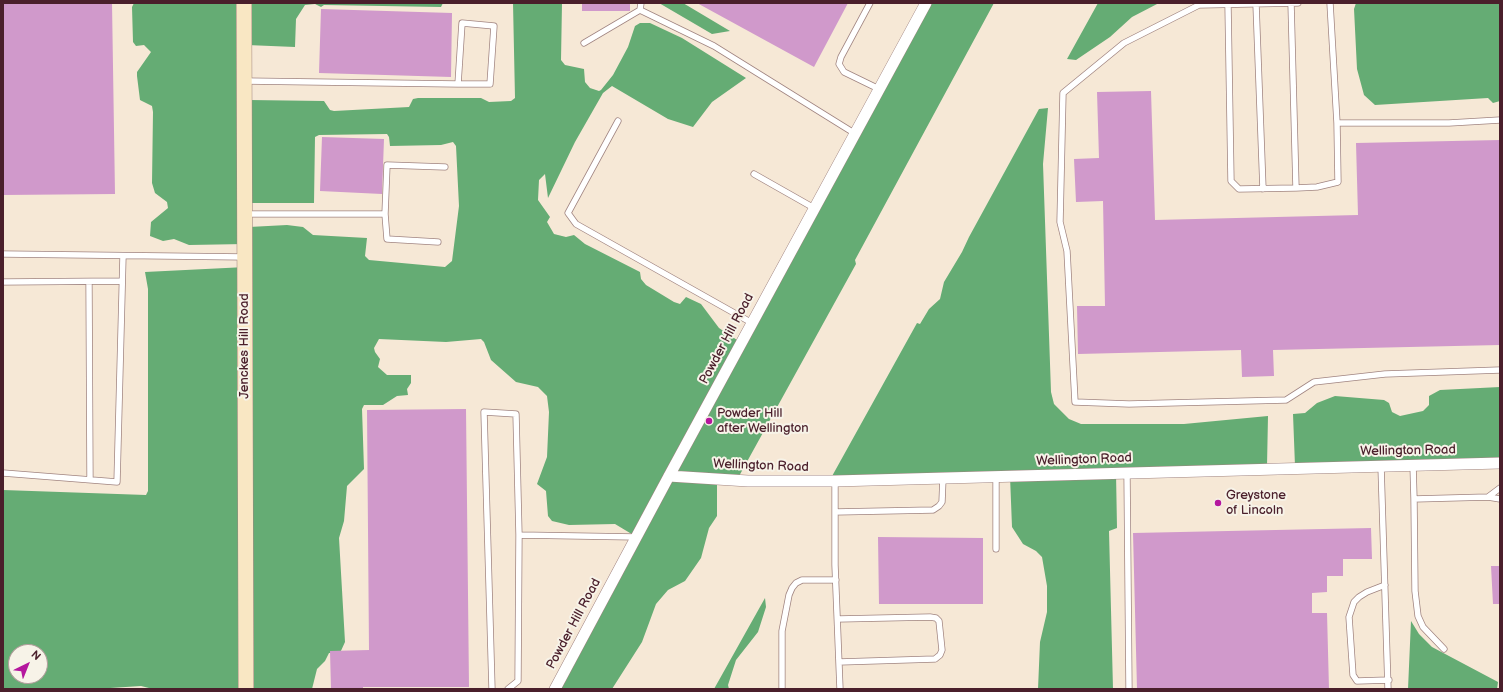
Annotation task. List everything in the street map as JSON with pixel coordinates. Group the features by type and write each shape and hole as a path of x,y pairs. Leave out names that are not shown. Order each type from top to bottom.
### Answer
{"main road":[{"name":"Jenckes Hill Road","path":"244,3 246,689"}],"street":[{"name":"Powder Hill Road","path":"555,689 854,133 926,3"},
{"name":"Wellington Road","path":"669,476 748,481 835,481 1500,463"}],"lane":[{"path":"640,10 641,3"},
{"path":"870,3 841,57 839,64 844,72 879,89"},
{"path":"1291,3 1296,188"},
{"path":"1298,3 1199,5 1124,43 1064,92 1060,222 1067,251 1075,402 1128,404 1286,400 1314,382 1385,374 1500,370"},
{"path":"1228,5 1231,181 1238,189 1263,189 1317,187 1338,182 1337,123 1330,3"},
{"path":"1256,4 1263,189"},
{"path":"584,43 640,10"},
{"path":"640,10 714,46 854,133"},
{"path":"244,81 458,84 490,84 494,26 462,23 458,84"},
{"path":"1337,123 1449,123 1500,120"},
{"path":"618,121 568,213 576,224 752,323"},
{"path":"438,242 387,239 385,214 387,165 444,167"},
{"path":"754,174 814,208"},
{"path":"245,214 385,214"},
{"path":"3,254 245,257"},
{"path":"3,473 118,482 123,256"},
{"path":"3,282 122,281"},
{"path":"89,282 90,480"},
{"path":"492,689 484,412 516,414 519,535 518,681 508,689"},
{"path":"1413,465 1415,591 1418,616 1423,627 1444,648"},
{"path":"1381,466 1388,689"},
{"path":"1127,473 1129,689"},
{"path":"996,477 996,550"},
{"path":"835,512 933,510 942,502 943,478"},
{"path":"835,481 836,580 840,689"},
{"path":"1488,497 1500,488"},
{"path":"1414,499 1488,497 1500,499"},
{"path":"519,535 636,537"},
{"path":"782,689 782,631 789,595 792,588 796,583 802,580 836,580"},
{"path":"1385,585 1359,597 1354,602 1349,616 1353,675 1357,681 1388,680"},
{"path":"838,619 936,618 939,621 942,650 940,655 935,659 839,662"}],"green space":[{"path":"134,3 443,3 441,7 324,5 321,7 315,4 305,5 296,19 295,47 247,45 249,100 324,101 330,110 334,111 409,107 413,99 418,98 481,98 489,102 511,101 515,98 513,3 562,3 561,60 565,65 584,69 585,82 590,88 599,91 613,75 628,47 635,26 640,23 650,23 682,38 746,78 712,102 693,127 668,119 612,86 603,93 575,142 548,198 545,174 539,180 538,200 550,217 547,222 554,234 566,237 574,235 585,244 640,272 641,279 646,285 674,302 680,304 686,297 701,304 719,328 740,342 926,3 994,3 855,260 856,264 738,478 733,484 717,485 717,516 709,528 701,558 685,581 668,590 656,604 642,642 612,689 555,689 635,536 615,524 569,525 552,521 548,516 546,491 537,484 547,457 549,412 547,396 538,387 516,382 491,360 484,342 481,339 446,342 379,339 374,348 380,359 378,367 387,375 411,375 411,383 407,389 408,395 397,396 383,405 364,405 362,409 364,469 347,486 344,521 339,538 345,642 340,653 329,653 325,661 317,669 312,689 153,689 141,686 95,689 3,689 3,490 146,495 148,491 148,289 145,272 246,267 245,244 189,245 174,239 163,241 150,236 151,222 168,208 167,202 155,193 152,183 153,112 152,106 140,100 137,76 137,72 151,52 144,45 136,46 133,42 132,7","holes":["387,134 389,137 390,146 441,145 453,142 456,146 459,206 452,261 445,267 369,260 365,256 367,238 313,235 303,227 287,225 249,227 247,203 314,203 315,137 319,135"]},
{"path":"659,3 683,3 730,31 712,34"},
{"path":"1098,3 1159,3 1132,17 1110,37 1076,60 1067,59"},
{"path":"1356,3 1500,3 1500,101 1493,103 1488,98 1375,105 1364,95 1357,69 1354,9"},
{"path":"1048,108 1043,164 1051,392 1054,404 1069,419 1081,424 1184,424 1268,416 1267,466 1116,473 1117,528 1109,531 1113,689 1038,689 1040,642 1047,612 1047,586 1042,557 1036,551 1023,544 1012,527 1010,476 831,478 917,323 920,324 929,309 940,299 944,282 962,252 1039,109"},
{"path":"1500,387 1500,462 1295,466 1293,414 1305,413 1317,403 1335,396 1384,400 1389,403 1392,412 1400,416 1423,411 1429,405 1429,396 1440,390"},
{"path":"765,598 766,607 758,632 736,660 728,685 729,689 714,689"},
{"path":"1411,621 1419,634 1432,647 1498,682 1497,689 1408,689"}],"building":[{"path":"3,3 112,3 115,194 3,195"},
{"path":"582,3 630,3 630,11 582,11"},
{"path":"697,3 848,3 814,67"},
{"path":"321,9 452,13 451,77 319,73"},
{"path":"1151,91 1155,220 1358,215 1356,143 1500,140 1500,345 1273,350 1274,376 1242,377 1241,350 1078,354 1077,306 1105,306 1103,201 1076,202 1074,159 1099,158 1097,92"},
{"path":"322,137 384,139 382,194 320,191"},
{"path":"466,409 469,687 363,687 363,689 331,689 330,651 369,650 367,410"},
{"path":"1371,528 1372,559 1343,559 1343,576 1327,576 1327,592 1312,593 1312,613 1327,613 1329,689 1137,689 1133,533"},
{"path":"878,537 983,538 983,604 879,604"},
{"path":"1491,566 1500,566 1500,604 1493,604"}],"place":[{"name":"Powder Hill after Wellington","path":"709,421"},
{"name":"Greystone of Lincoln","path":"1218,503"}]}
